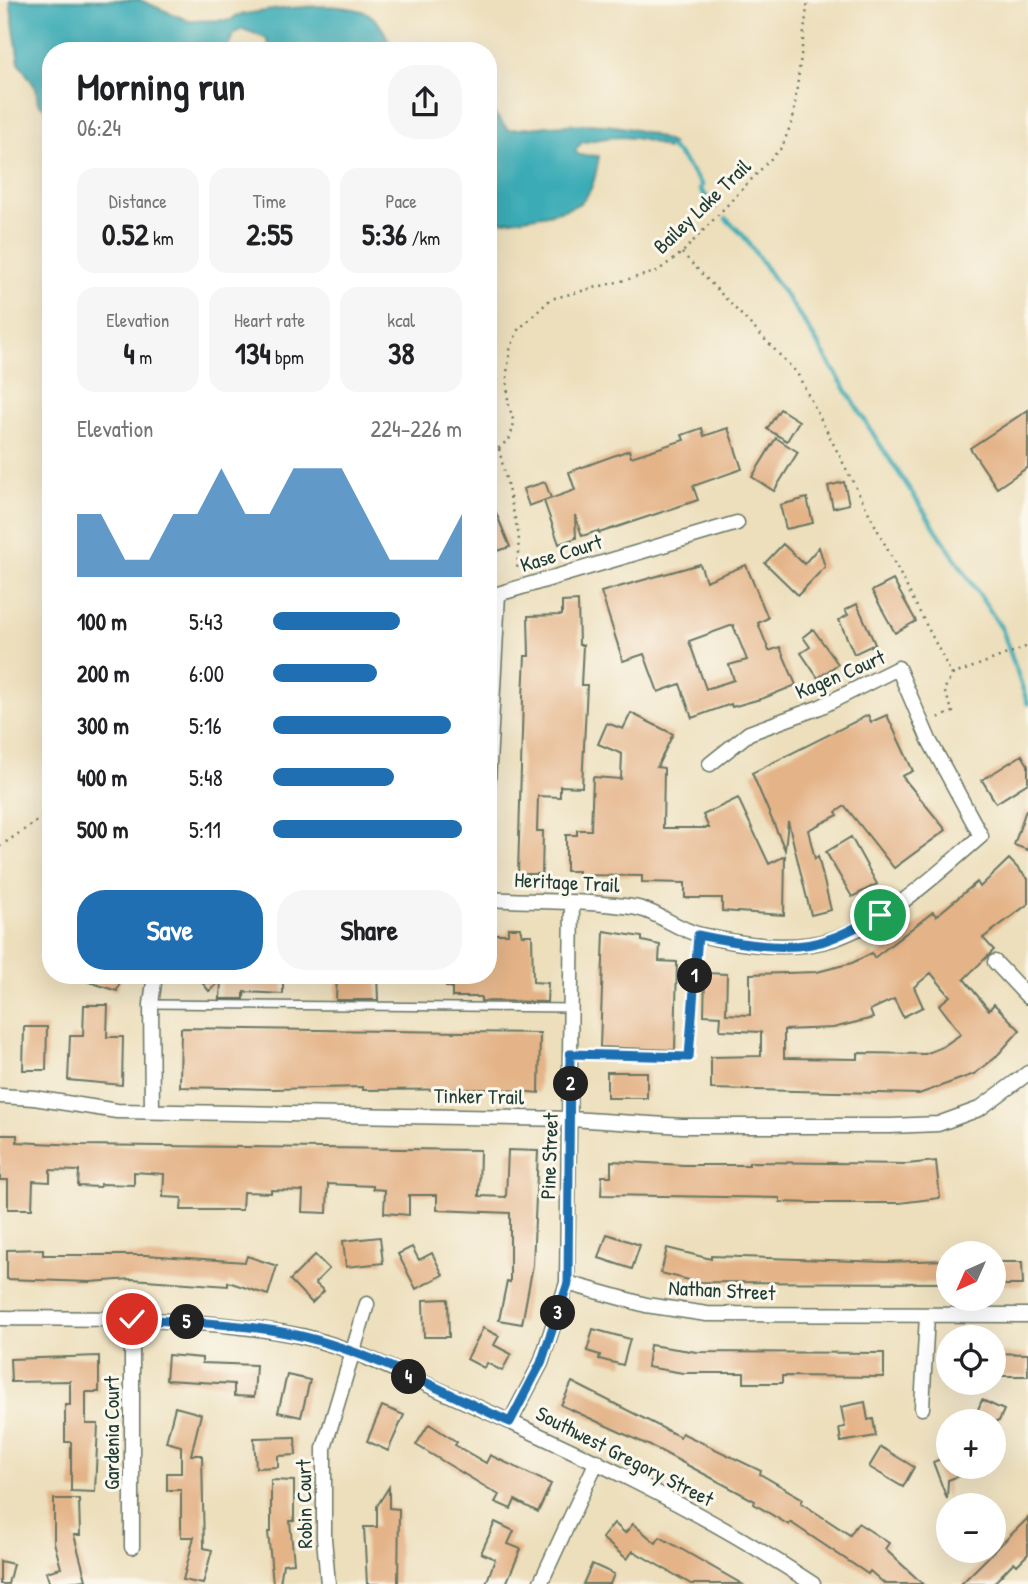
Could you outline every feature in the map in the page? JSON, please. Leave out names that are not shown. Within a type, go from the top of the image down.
[{"type":"street","name":"Kase Court","points":[[497,613],[498,594],[737,523]]},
{"type":"street","name":"Kagen Court","points":[[710,764],[749,733],[820,707],[898,668],[921,723],[981,836]]},
{"type":"street","name":"Heritage Trail","points":[[497,900],[635,907],[698,935],[752,945],[794,945],[832,939],[880,915],[918,889],[981,836]]},
{"type":"street","name":"Pine Street","points":[[568,1283],[572,904]]},
{"type":"street","points":[[995,962],[1028,997]]},
{"type":"street","points":[[152,1111],[151,1004],[154,984]]},
{"type":"street","name":"Tinker Trail","points":[[0,1096],[117,1111],[571,1119],[682,1126],[938,1124],[979,1109],[1028,1073]]},
{"type":"street","points":[[510,1422],[541,1363],[568,1283]]},
{"type":"street","name":"Nathan Street","points":[[568,1283],[646,1305],[707,1314],[1028,1315]]},
{"type":"street","name":"Robin Court","points":[[328,1584],[324,1538],[324,1448],[367,1304]]},
{"type":"street","points":[[922,1408],[927,1315]]},
{"type":"street","name":"Southwest Gregory Street","points":[[0,1318],[132,1319],[206,1323],[288,1333],[353,1352],[597,1461],[702,1517],[808,1583]]},
{"type":"street","name":"Gardenia Court","points":[[132,1319],[132,1547]]},
{"type":"street","points":[[540,1584],[597,1461]]},
{"type":"lane","points":[[570,1054],[689,1057],[698,935]]},
{"type":"lane","points":[[151,1004],[573,1008]]},
{"type":"path","name":"Bailey Lake Trail","points":[[499,449],[510,438],[514,423],[508,402],[507,373],[510,350],[518,330],[551,299],[656,272],[682,253],[782,147],[793,119],[808,0]]},
{"type":"path","points":[[682,253],[797,373],[952,674]]},
{"type":"path","points":[[499,449],[519,536],[516,589]]},
{"type":"path","points":[[921,723],[953,712],[944,690],[952,674],[1028,646]]},
{"type":"path","points":[[0,846],[42,818]]},
{"type":"water","points":[[10,0],[140,0],[189,21],[231,20],[237,15],[302,7],[351,8],[365,12],[375,19],[388,42],[268,42],[267,39],[243,29],[234,33],[230,42],[42,42],[42,106],[38,103],[36,88],[19,63]]},
{"type":"water","points":[[497,117],[508,130],[592,124],[633,129],[673,144],[667,149],[625,137],[581,143],[575,151],[579,155],[599,156],[592,187],[585,198],[574,206],[522,219],[497,221]]},
{"type":"building","points":[[780,409],[799,421],[787,441],[767,429]]},
{"type":"building","points":[[1028,410],[1028,467],[997,488],[970,448]]},
{"type":"building","points":[[702,428],[704,436],[728,428],[742,469],[693,486],[698,500],[599,533],[598,531],[582,536],[575,515],[576,538],[559,544],[544,501],[575,490],[569,472],[629,450],[631,457],[684,440],[682,435]]},
{"type":"building","points":[[776,438],[798,452],[774,491],[752,477]]},
{"type":"building","points":[[545,482],[551,498],[529,506],[523,489]]},
{"type":"building","points":[[844,482],[849,504],[833,508],[828,486]]},
{"type":"building","points":[[807,498],[813,523],[786,529],[780,505]]},
{"type":"building","points":[[497,515],[510,547],[497,551]]},
{"type":"building","points":[[783,544],[804,564],[819,547],[825,567],[798,595],[765,563]]},
{"type":"building","points":[[700,564],[706,581],[746,565],[768,618],[758,623],[769,651],[780,647],[796,685],[764,698],[732,707],[731,704],[692,718],[680,684],[658,692],[644,654],[623,661],[601,592]],"holes":[[[733,625],[747,660],[729,665],[734,680],[706,689],[689,641]]]},
{"type":"building","points":[[893,580],[916,621],[895,633],[872,591]]},
{"type":"building","points":[[578,601],[579,645],[583,645],[581,685],[587,685],[582,787],[560,786],[560,797],[538,796],[537,831],[543,831],[542,874],[518,874],[525,656],[529,656],[528,616],[562,615],[562,602]]},
{"type":"building","points":[[857,604],[875,644],[854,654],[839,620],[848,615],[845,610]]},
{"type":"building","points":[[813,629],[838,664],[818,678],[801,653],[810,647],[803,637]]},
{"type":"building","points":[[631,713],[673,734],[657,767],[664,768],[663,828],[709,828],[703,815],[738,798],[769,864],[785,856],[784,915],[722,911],[722,898],[685,898],[685,883],[642,882],[642,876],[578,875],[578,871],[566,871],[566,835],[577,835],[577,830],[591,830],[593,777],[621,779],[622,754],[598,744],[607,723],[623,729]]},
{"type":"building","points":[[868,715],[871,722],[887,715],[913,771],[902,776],[946,830],[894,868],[845,806],[836,812],[838,815],[808,830],[815,859],[818,856],[831,910],[811,915],[788,821],[785,850],[752,773]]},
{"type":"building","points":[[1022,755],[1028,765],[1028,783],[996,803],[982,780]]},
{"type":"building","points":[[1026,810],[1028,811],[1028,850],[1014,845]]},
{"type":"building","points":[[851,837],[877,884],[852,897],[826,852]]},
{"type":"building","points":[[1009,859],[1028,879],[1028,904],[983,938],[994,950],[964,979],[989,1010],[994,1004],[1020,1030],[995,1058],[974,1074],[919,1094],[711,1089],[711,1057],[761,1056],[761,1032],[720,1030],[721,1016],[704,1015],[705,973],[727,974],[726,1014],[750,1015],[750,974],[817,972],[852,963],[872,953],[874,958],[933,912],[936,916],[977,882],[980,887]],"holes":[[[931,973],[950,996],[939,1005],[961,1034],[942,1047],[925,1054],[858,1053],[858,1059],[784,1058],[784,1030],[833,1028],[873,1018],[870,1010],[894,999],[903,1017],[923,1007],[914,987]]]},
{"type":"building","points":[[508,928],[520,928],[522,935],[532,935],[533,982],[548,983],[547,1002],[481,1001],[481,997],[452,997],[452,987],[446,987],[446,984],[497,984],[497,934],[508,934]]},
{"type":"building","points":[[604,931],[642,937],[642,941],[660,945],[659,961],[677,962],[675,1050],[600,1047]]},
{"type":"building","points":[[96,984],[119,984],[117,991]]},
{"type":"building","points":[[203,984],[217,984],[209,991]]},
{"type":"building","points":[[221,984],[283,984],[283,994],[244,992],[244,999],[220,999]]},
{"type":"building","points":[[337,984],[377,984],[378,1000],[336,1000]]},
{"type":"building","points":[[84,1005],[108,1005],[107,1037],[123,1037],[122,1085],[68,1080],[70,1036],[83,1036]]},
{"type":"building","points":[[24,1027],[47,1027],[46,1070],[23,1070]]},
{"type":"building","points":[[181,1028],[540,1033],[539,1093],[496,1089],[180,1087]]},
{"type":"building","points":[[607,1072],[647,1072],[647,1098],[607,1098]]},
{"type":"building","points":[[0,1135],[17,1135],[17,1142],[79,1145],[480,1150],[479,1196],[506,1197],[508,1150],[538,1151],[533,1265],[522,1324],[499,1320],[507,1281],[510,1282],[510,1213],[437,1210],[437,1195],[409,1195],[409,1215],[384,1213],[385,1190],[373,1189],[373,1186],[328,1184],[327,1213],[302,1212],[303,1191],[271,1190],[271,1193],[243,1192],[242,1210],[181,1210],[182,1198],[163,1197],[164,1174],[134,1172],[134,1185],[100,1184],[100,1187],[78,1186],[79,1171],[50,1170],[50,1182],[33,1181],[32,1209],[8,1209],[8,1180],[0,1180]]},
{"type":"building","points":[[611,1161],[749,1165],[749,1162],[907,1164],[936,1161],[940,1198],[899,1203],[812,1203],[780,1202],[780,1198],[601,1195],[602,1176],[611,1176]]},
{"type":"building","points":[[607,1234],[640,1245],[632,1269],[599,1258]]},
{"type":"building","points":[[380,1237],[383,1263],[346,1267],[343,1241]]},
{"type":"building","points":[[412,1247],[419,1260],[432,1253],[443,1275],[416,1289],[398,1254]]},
{"type":"building","points":[[667,1248],[711,1259],[711,1256],[886,1262],[936,1260],[936,1283],[697,1282],[661,1273]]},
{"type":"building","points":[[43,1249],[43,1255],[146,1255],[245,1262],[247,1256],[277,1266],[268,1295],[228,1282],[228,1286],[132,1279],[90,1282],[7,1279],[7,1250]]},
{"type":"building","points":[[315,1255],[329,1269],[315,1283],[324,1291],[312,1303],[290,1280]]},
{"type":"building","points":[[1006,1262],[1022,1262],[1023,1285],[1006,1285]]},
{"type":"building","points":[[448,1299],[449,1337],[424,1337],[423,1300]]},
{"type":"building","points":[[483,1328],[499,1336],[494,1345],[511,1354],[502,1371],[487,1363],[484,1368],[467,1359]]},
{"type":"building","points":[[593,1329],[630,1339],[623,1365],[599,1359],[600,1355],[587,1351]]},
{"type":"building","points":[[650,1345],[697,1352],[884,1353],[884,1377],[782,1376],[782,1383],[744,1383],[744,1373],[683,1373],[647,1367]]},
{"type":"building","points":[[1006,1353],[1028,1354],[1028,1376],[1006,1376]]},
{"type":"building","points":[[168,1355],[202,1358],[202,1363],[256,1365],[254,1397],[234,1396],[234,1384],[166,1380]]},
{"type":"building","points":[[99,1356],[99,1392],[86,1392],[86,1424],[98,1424],[95,1492],[71,1491],[71,1442],[65,1442],[65,1405],[70,1405],[70,1381],[11,1382],[10,1359]]},
{"type":"building","points":[[287,1375],[310,1380],[301,1417],[278,1412]]},
{"type":"building","points":[[572,1382],[680,1437],[682,1433],[761,1471],[760,1474],[803,1499],[801,1503],[850,1535],[858,1523],[889,1543],[885,1549],[923,1584],[885,1584],[870,1571],[868,1574],[790,1522],[789,1525],[754,1504],[755,1501],[659,1450],[561,1405]]},
{"type":"building","points":[[982,1400],[1002,1409],[978,1409]]},
{"type":"building","points":[[865,1402],[868,1420],[873,1419],[876,1436],[841,1442],[839,1428],[845,1427],[841,1407]]},
{"type":"building","points":[[382,1406],[404,1415],[388,1451],[367,1441]]},
{"type":"building","points":[[175,1407],[201,1414],[191,1455],[202,1455],[204,1548],[212,1550],[203,1584],[183,1580],[194,1537],[181,1537],[181,1490],[167,1490],[167,1473],[181,1473],[181,1446],[166,1442]]},
{"type":"building","points":[[429,1424],[457,1442],[455,1445],[486,1463],[490,1455],[551,1484],[538,1512],[515,1500],[511,1509],[495,1502],[499,1495],[416,1445]]},
{"type":"building","points":[[295,1437],[296,1455],[278,1456],[278,1467],[256,1468],[254,1438]]},
{"type":"building","points":[[881,1447],[914,1467],[903,1487],[869,1467]]},
{"type":"building","points":[[939,1479],[951,1479],[948,1480],[947,1493],[945,1493]]},
{"type":"building","points":[[271,1480],[294,1481],[294,1521],[290,1521],[294,1563],[283,1564],[280,1584],[273,1584],[268,1532],[271,1532]]},
{"type":"building","points":[[389,1487],[389,1508],[399,1509],[398,1584],[367,1584],[364,1527],[377,1527],[377,1506]]},
{"type":"building","points":[[54,1499],[79,1499],[80,1535],[74,1535],[86,1580],[50,1584],[46,1572],[61,1568],[54,1542]]},
{"type":"building","points":[[1028,1518],[1028,1554],[1017,1565],[1014,1562],[993,1584],[961,1584],[982,1563],[1006,1563],[1006,1540]]},
{"type":"building","points":[[495,1522],[514,1531],[508,1544],[521,1549],[506,1584],[486,1584],[495,1559],[481,1553]]},
{"type":"building","points":[[614,1523],[625,1533],[633,1524],[656,1543],[660,1537],[742,1584],[691,1584],[633,1551],[627,1559],[602,1538]]},
{"type":"building","points":[[0,1561],[13,1564],[8,1584],[0,1584]]},
{"type":"building","points":[[592,1564],[614,1574],[610,1584],[583,1584]]},
{"type":"waterway","points":[[666,144],[679,155],[715,207]]},
{"type":"waterway","points":[[726,219],[742,234],[803,320],[877,440],[1002,629],[1028,704]]},
{"type":"route","points":[[132,1319],[206,1323],[288,1333],[353,1352],[510,1422],[541,1363],[568,1283],[570,1054],[689,1057],[698,935],[752,945],[794,945],[832,939],[880,915]]}]
